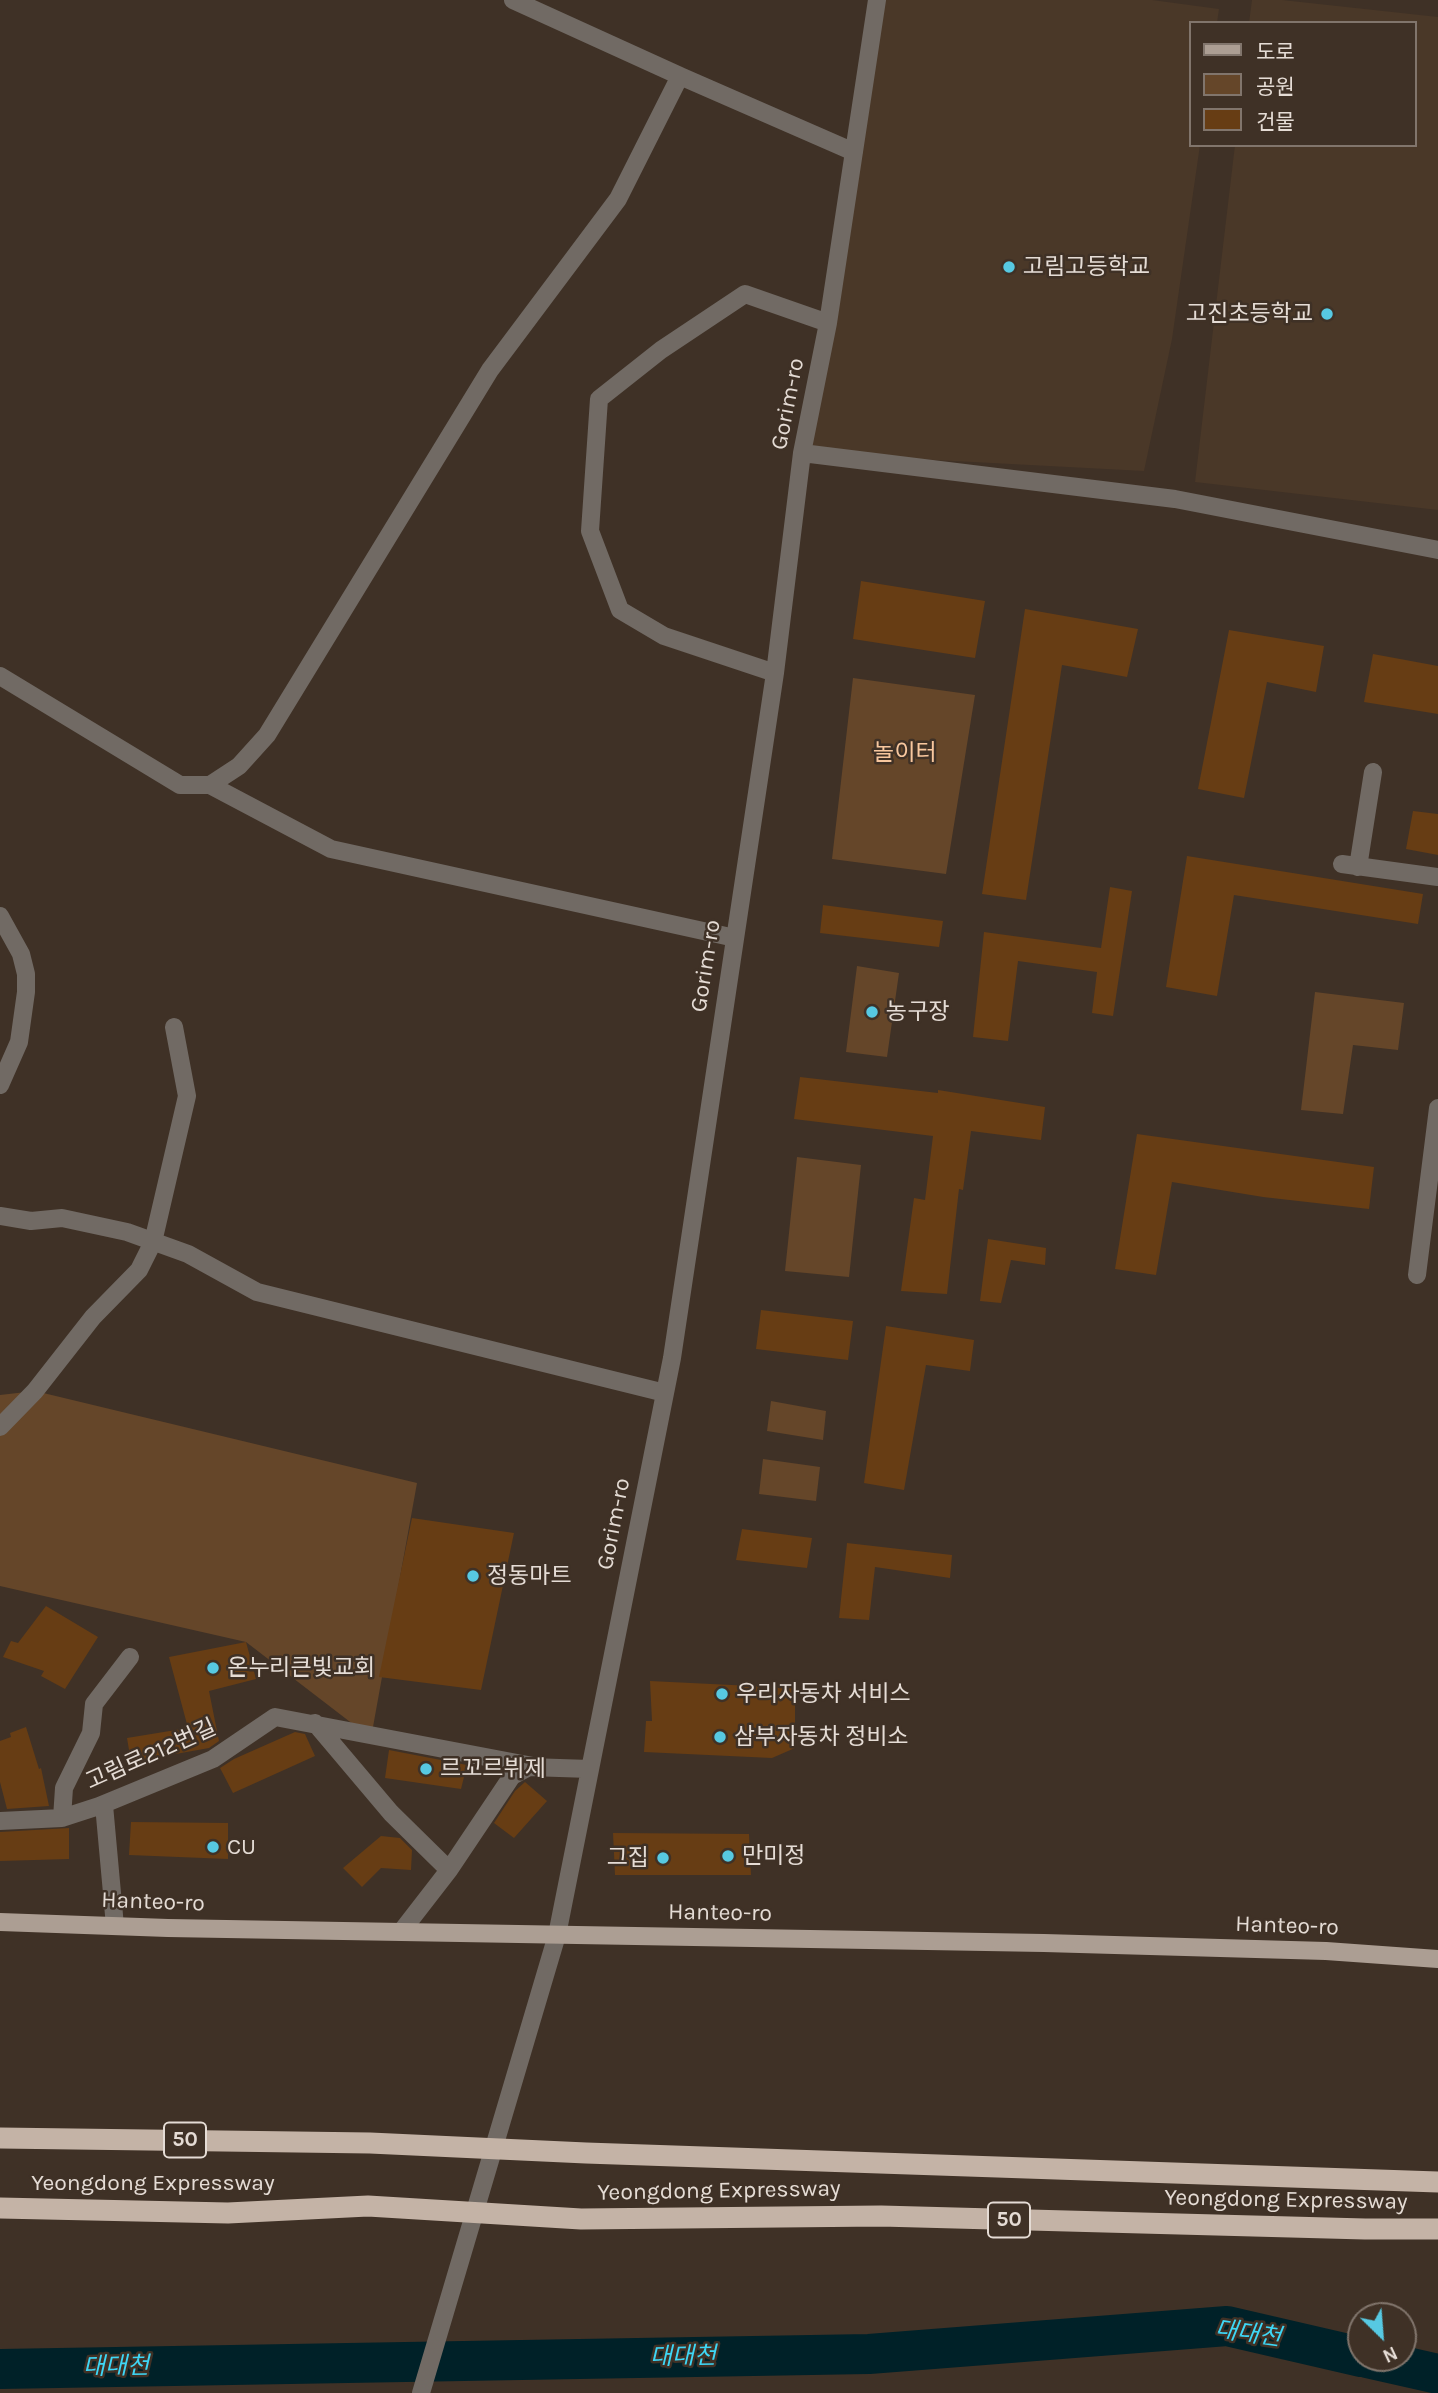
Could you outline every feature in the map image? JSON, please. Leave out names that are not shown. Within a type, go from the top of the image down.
[{"type":"highway","name":"Yeongdong Expressway","points":[[0,2138],[370,2143],[586,2153],[1438,2182]]},
{"type":"highway","name":"Yeongdong Expressway","points":[[0,2208],[228,2213],[368,2206],[581,2219],[881,2216],[1438,2229]]},
{"type":"main road","name":"Hanteo-ro","points":[[0,1922],[1138,1946],[1326,1951],[1438,1959]]},
{"type":"street","points":[[513,0],[854,152]]},
{"type":"street","name":"Gorim-ro","points":[[421,2393],[557,1935],[665,1393],[775,673],[803,453],[828,323],[877,0]]},
{"type":"street","points":[[210,785],[239,766],[267,735],[490,370],[618,199],[680,76]]},
{"type":"street","points":[[775,673],[664,636],[620,610],[590,531],[599,398],[662,350],[745,295],[828,323]]},
{"type":"street","points":[[803,453],[1175,499],[1438,550]]},
{"type":"street","points":[[0,676],[180,785],[210,785],[331,849],[735,939]]},
{"type":"street","points":[[1373,772],[1350,866],[1438,877]]},
{"type":"street","points":[[0,916],[21,954],[26,974],[26,992],[19,1042],[0,1085]]},
{"type":"street","points":[[0,1427],[35,1391],[93,1317],[139,1270],[153,1242],[187,1096],[174,1027]]},
{"type":"street","points":[[1417,1275],[1438,1108]]},
{"type":"street","points":[[0,1216],[31,1221],[62,1218],[127,1232],[188,1254],[257,1292],[665,1393]]},
{"type":"street","points":[[62,1818],[64,1788],[91,1733],[94,1704],[130,1657]]},
{"type":"street","name":"고림로212번길","points":[[0,1821],[62,1818],[104,1805],[213,1759],[275,1717],[533,1766],[590,1769]]},
{"type":"street","points":[[315,1723],[391,1813],[449,1870]]},
{"type":"street","points":[[401,1932],[449,1870],[512,1776],[533,1766]]},
{"type":"street","points":[[104,1805],[115,1926]]},
{"type":"shaded area","name":"고림고등학교","points":[[877,0],[1152,0],[1219,9],[1217,21],[1190,21],[1190,147],[1200,147],[1172,339],[1144,471],[802,453]]},
{"type":"shaded area","name":"고진초등학교","points":[[1252,0],[1282,0],[1438,17],[1438,510],[1195,482],[1235,147],[1417,147],[1417,21],[1249,21]]},
{"type":"green space","name":"놀이터","points":[[853,678],[975,695],[946,874],[832,859]]},
{"type":"green space","name":"농구장","points":[[857,966],[899,973],[887,1057],[846,1052]]},
{"type":"green space","points":[[1315,992],[1404,1003],[1398,1050],[1353,1045],[1343,1114],[1301,1110]]},
{"type":"green space","points":[[797,1157],[861,1165],[849,1277],[785,1271]]},
{"type":"green space","points":[[35,1391],[417,1483],[371,1738],[246,1642],[0,1586],[0,1395]]},
{"type":"green space","points":[[771,1401],[826,1411],[823,1440],[767,1431]]},
{"type":"green space","points":[[763,1459],[820,1467],[816,1501],[759,1494]]},
{"type":"building","points":[[861,581],[985,601],[975,658],[853,639]]},
{"type":"building","points":[[1025,609],[1138,629],[1127,677],[1062,665],[1026,900],[982,894]]},
{"type":"building","points":[[1229,630],[1324,646],[1316,692],[1267,682],[1244,798],[1198,789]]},
{"type":"building","points":[[1373,654],[1438,666],[1438,714],[1364,702]]},
{"type":"building","points":[[1413,811],[1438,814],[1438,855],[1406,849]]},
{"type":"building","points":[[1187,856],[1423,894],[1418,924],[1234,895],[1217,996],[1166,987]]},
{"type":"building","points":[[1110,887],[1132,891],[1113,1016],[1092,1013],[1097,972],[1018,961],[1008,1041],[973,1037],[984,932],[1101,948]]},
{"type":"building","points":[[823,905],[943,921],[939,947],[820,933]]},
{"type":"building","points":[[800,1077],[938,1093],[938,1090],[1045,1107],[1041,1140],[971,1131],[963,1190],[959,1189],[947,1294],[901,1291],[914,1198],[925,1200],[933,1136],[794,1119]]},
{"type":"building","points":[[1137,1134],[1374,1167],[1369,1209],[1263,1197],[1172,1182],[1156,1275],[1115,1269]]},
{"type":"building","points":[[988,1239],[1046,1248],[1045,1265],[1011,1260],[1001,1303],[980,1301]]},
{"type":"building","points":[[761,1310],[853,1321],[848,1360],[756,1349]]},
{"type":"building","points":[[886,1326],[974,1340],[970,1371],[926,1365],[904,1490],[864,1483]]},
{"type":"building","points":[[412,1518],[514,1533],[481,1690],[379,1677]]},
{"type":"building","points":[[742,1529],[812,1538],[807,1568],[736,1560]]},
{"type":"building","points":[[847,1543],[952,1555],[950,1578],[875,1567],[869,1620],[839,1618]]},
{"type":"building","points":[[46,1606],[98,1637],[65,1689],[41,1676],[44,1671],[3,1657],[11,1641],[18,1643]]},
{"type":"building","points":[[246,1642],[256,1679],[209,1691],[219,1741],[209,1748],[131,1762],[127,1738],[188,1728],[169,1657]]},
{"type":"building","points":[[650,1681],[793,1688],[795,1748],[772,1758],[644,1752],[646,1721],[652,1721]]},
{"type":"building","points":[[26,1727],[39,1769],[41,1768],[49,1806],[7,1809],[0,1782],[0,1741],[11,1737],[10,1733]]},
{"type":"building","points":[[295,1732],[305,1734],[315,1756],[233,1793],[220,1768]]},
{"type":"building","name":"르꼬르뷔제","points":[[389,1750],[467,1765],[461,1789],[385,1778]]},
{"type":"building","points":[[525,1782],[547,1801],[514,1838],[494,1823],[515,1791]]},
{"type":"building","points":[[131,1822],[228,1823],[228,1859],[129,1855]]},
{"type":"building","points":[[69,1828],[69,1859],[0,1861],[0,1832]]},
{"type":"building","points":[[613,1833],[749,1834],[751,1875],[615,1875]]},
{"type":"building","points":[[381,1836],[400,1838],[412,1850],[411,1870],[381,1868],[362,1887],[343,1868]]},
{"type":"waterway","name":"대대천","points":[[0,2369],[869,2354],[1227,2326],[1347,2354]]},
{"type":"waterway","name":"대대천","points":[[1417,2369],[1438,2374]]},
{"type":"place","name":"고림고등학교","points":[[1009,267]]},
{"type":"place","name":"고진초등학교","points":[[1327,314]]},
{"type":"place","name":"농구장","points":[[872,1012]]},
{"type":"place","name":"정동마트","points":[[473,1576]]},
{"type":"place","name":"온누리큰빛교회","points":[[213,1668]]},
{"type":"place","name":"우리자동차 서비스","points":[[722,1694]]},
{"type":"place","name":"삼부자동차 정비소","points":[[720,1737]]},
{"type":"place","name":"르꼬르뷔제","points":[[426,1769]]},
{"type":"place","name":"CU","points":[[213,1847]]},
{"type":"place","name":"만미정","points":[[728,1856]]},
{"type":"place","name":"그집","points":[[663,1858]]}]
